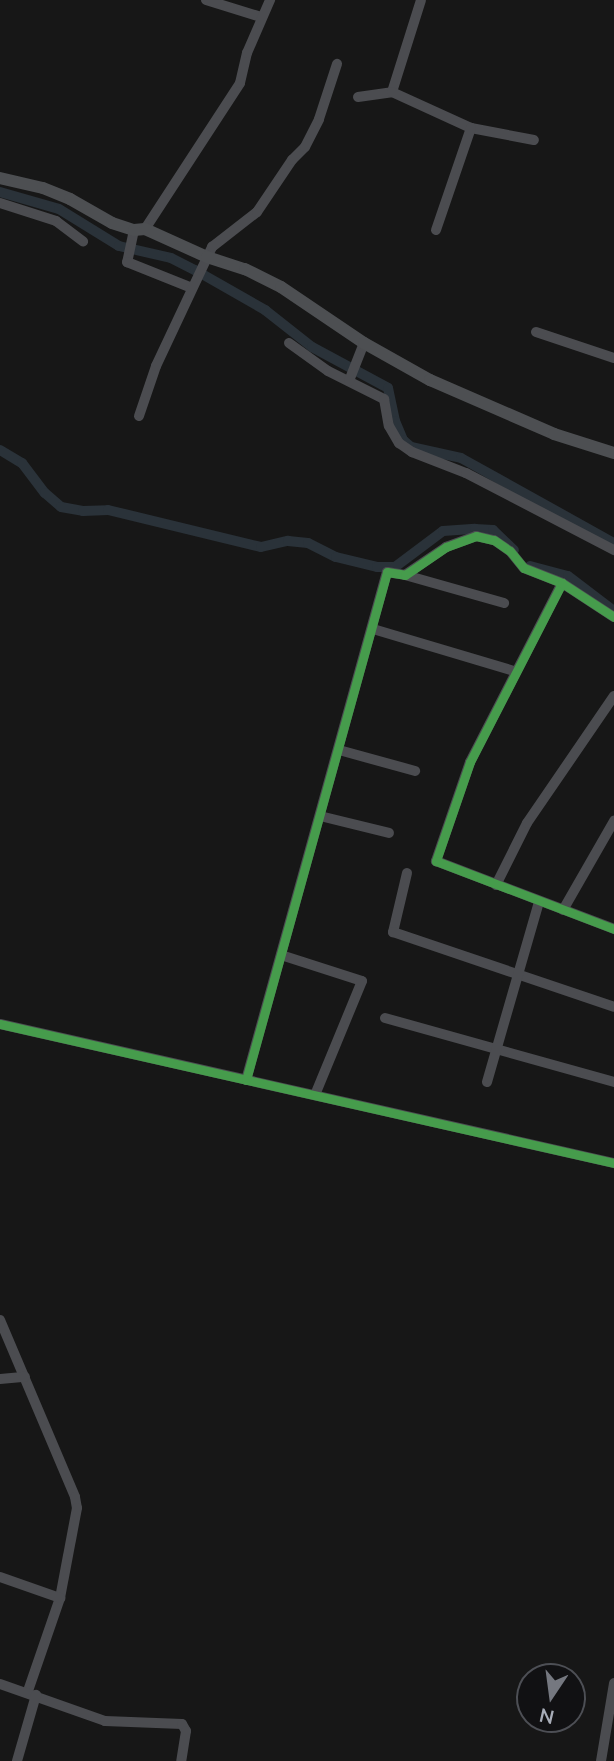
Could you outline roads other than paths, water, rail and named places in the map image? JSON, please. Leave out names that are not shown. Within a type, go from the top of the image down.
[{"type":"main road","points":[[0,178],[61,195],[112,223],[206,262],[245,269],[281,287],[364,343],[430,380],[554,434],[614,453]]},
{"type":"street","points":[[206,0],[261,17]]},
{"type":"street","points":[[195,285],[127,262],[137,233],[240,83],[247,53],[270,0]]},
{"type":"street","points":[[391,92],[421,0]]},
{"type":"street","points":[[139,416],[156,366],[206,262],[219,240],[257,212],[292,160],[305,147],[319,119],[337,64]]},
{"type":"street","points":[[358,97],[391,92],[471,128],[534,140]]},
{"type":"street","points":[[436,230],[471,128]]},
{"type":"street","points":[[0,203],[55,221],[83,241]]},
{"type":"street","points":[[536,332],[614,358]]},
{"type":"street","points":[[289,343],[328,371],[384,399],[394,434],[399,443],[412,452],[466,473],[614,550]]},
{"type":"street","points":[[349,381],[364,343]]},
{"type":"street","points":[[405,575],[446,547],[476,536],[494,540],[510,551],[523,568],[537,576],[562,583],[614,617]]},
{"type":"street","points":[[246,1080],[387,572],[504,603]]},
{"type":"street","points":[[562,583],[514,671],[470,762],[436,861],[614,929]]},
{"type":"street","points":[[373,629],[514,671]]},
{"type":"street","points":[[496,885],[527,823],[614,696]]},
{"type":"street","points":[[339,750],[415,771]]},
{"type":"street","points":[[320,816],[389,833]]},
{"type":"street","points":[[563,910],[614,821]]},
{"type":"street","points":[[407,873],[393,932],[614,1007]]},
{"type":"street","points":[[486,1082],[539,902]]},
{"type":"street","points":[[281,955],[362,981],[315,1095]]},
{"type":"street","points":[[385,1018],[614,1082]]},
{"type":"street","points":[[0,1024],[613,1159]]},
{"type":"street","points":[[0,1320],[77,1508],[61,1598],[32,1693],[17,1761]]},
{"type":"street","points":[[0,1379],[25,1377]]},
{"type":"street","points":[[0,1577],[61,1598]]},
{"type":"street","points":[[601,1761],[610,1731],[614,1683]]},
{"type":"street","points":[[0,1684],[32,1693],[105,1721],[182,1724],[186,1731],[181,1761]]},
{"type":"waterway","points":[[0,192],[59,209],[119,246],[171,258],[265,310],[312,347],[388,388],[395,421],[403,440],[411,447],[461,458],[614,543]]},
{"type":"waterway","points":[[0,450],[22,463],[45,493],[61,507],[83,511],[108,510],[261,547],[288,541],[308,543],[336,557],[377,567],[395,567],[443,531],[475,529],[493,530],[514,550]]},
{"type":"waterway","points":[[530,566],[568,576],[614,611]]}]
